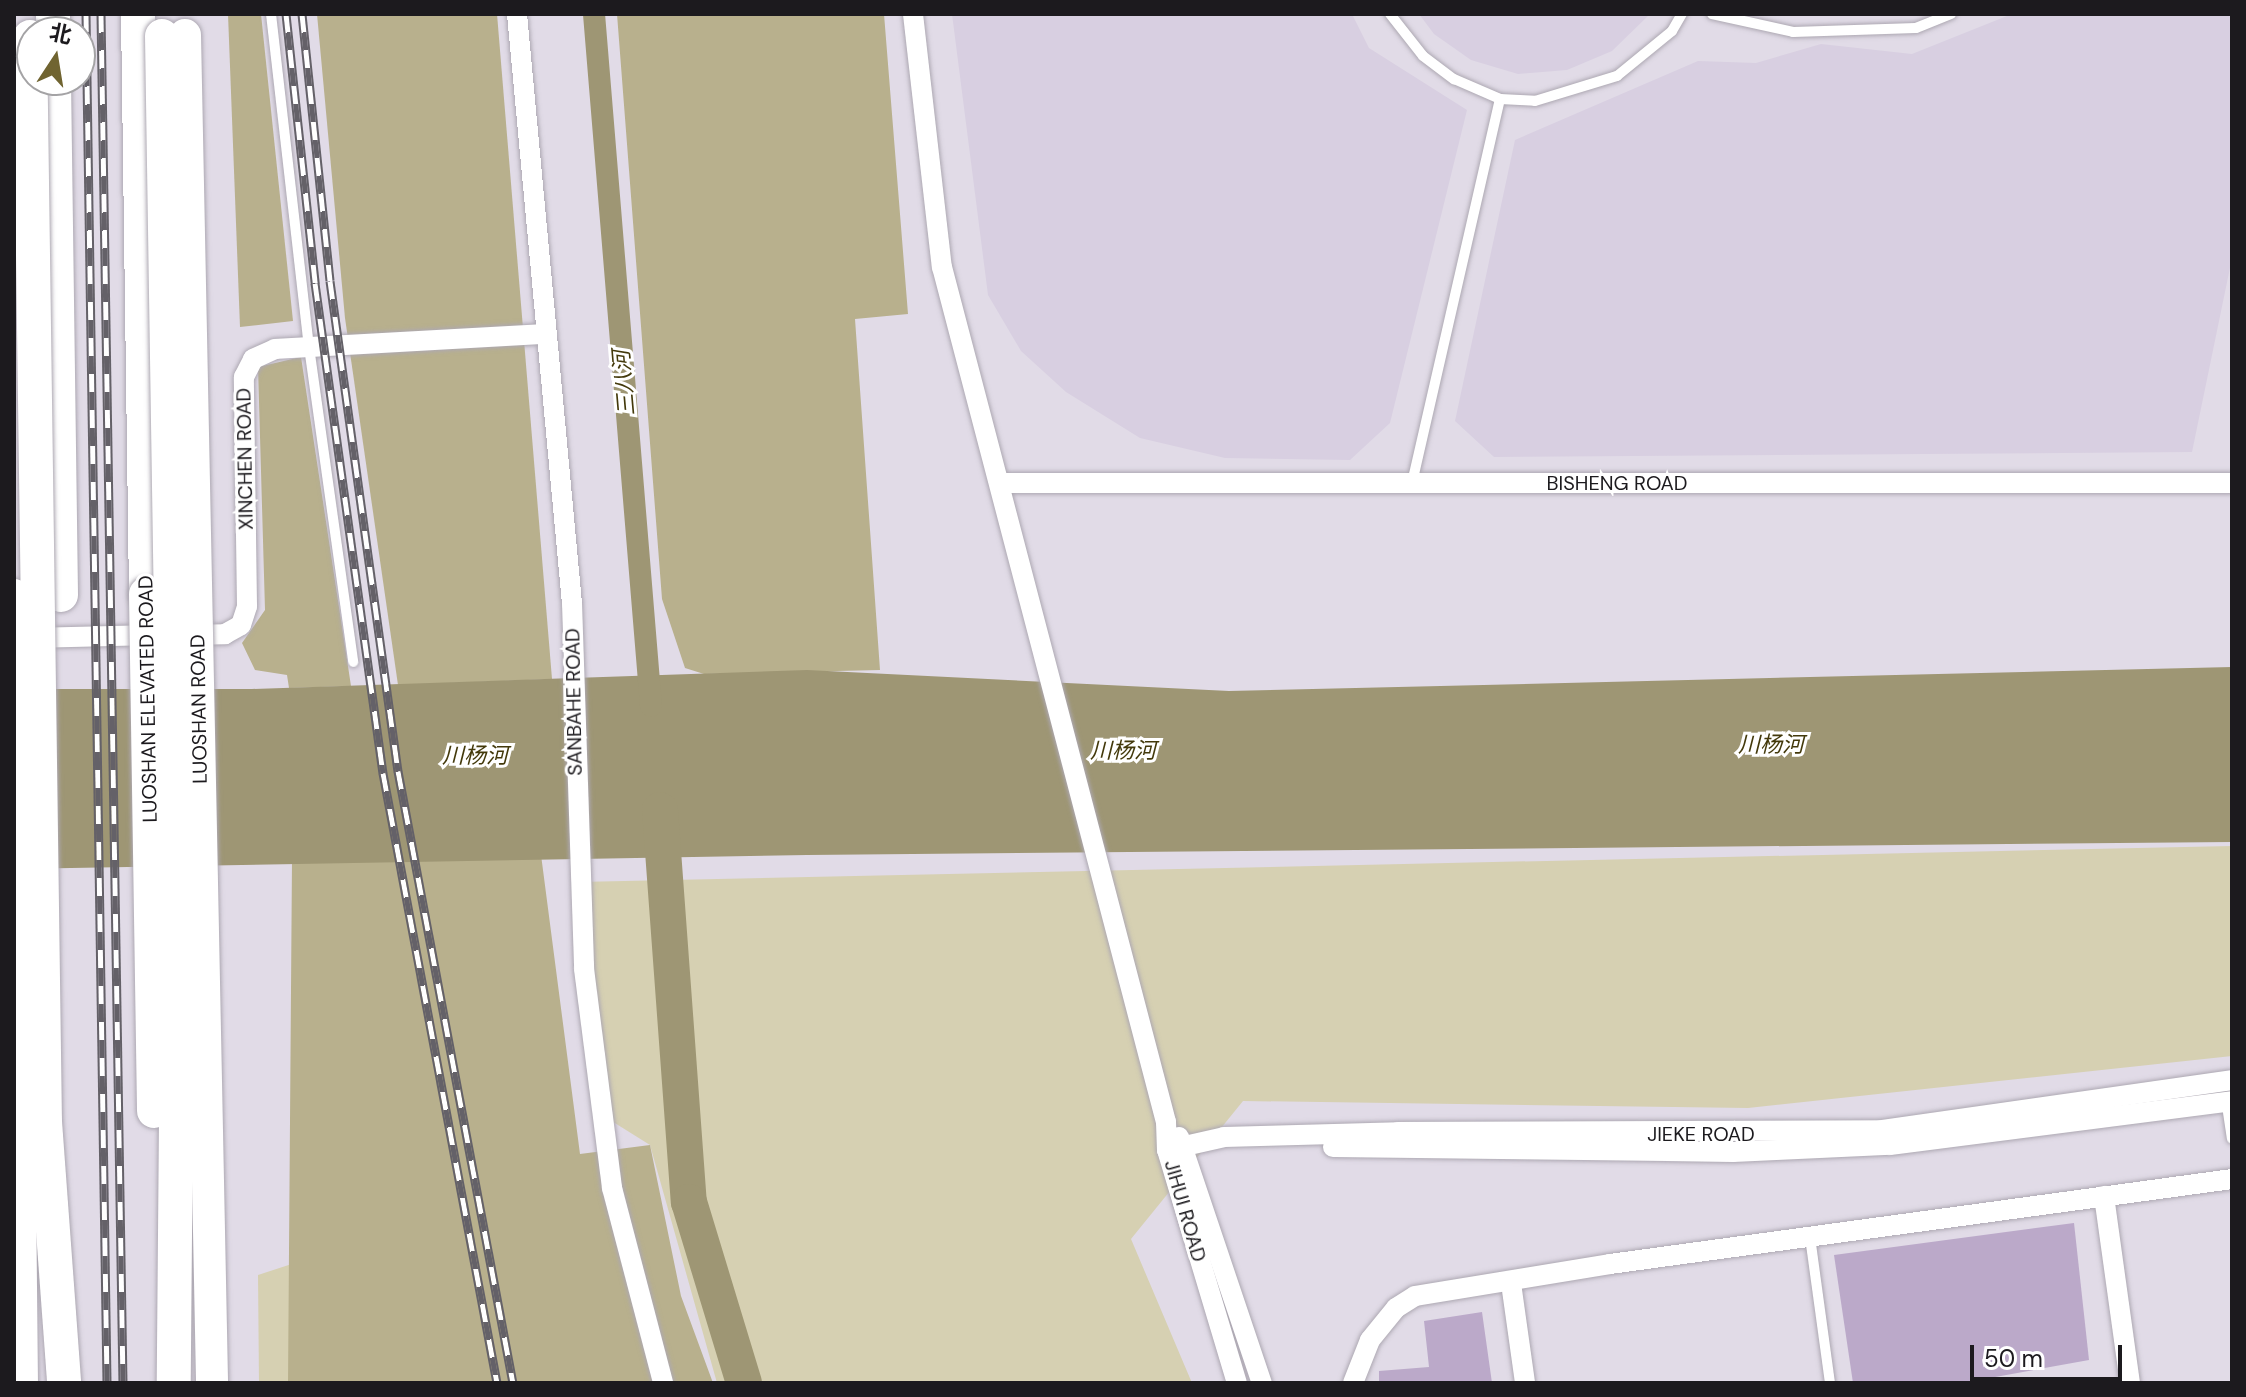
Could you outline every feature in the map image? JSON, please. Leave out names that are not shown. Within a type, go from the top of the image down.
[{"type":"highway","points":[[162,25],[177,1005],[174,1383]]},
{"type":"highway","name":"LUOSHAN ELEVATED ROAD","points":[[162,25],[154,1121],[163,1383]]},
{"type":"highway","points":[[41,96],[45,1122],[64,1383]]},
{"type":"highway","points":[[54,96],[68,1122],[64,1383]]},
{"type":"main road","name":"LUOSHAN ROAD","points":[[162,25],[212,1383]]},
{"type":"main road","points":[[14,595],[22,1383]]},
{"type":"street","name":"SANBAHE ROAD","points":[[517,14],[545,334],[568,536],[574,654],[578,882],[612,1188],[663,1383]]},
{"type":"street","points":[[913,14],[942,267],[1001,483]]},
{"type":"street","name":"XINCHEN ROAD","points":[[14,638],[225,634],[241,625],[247,606],[244,377],[253,359],[275,349],[545,334]]},
{"type":"street","name":"BISHENG ROAD","points":[[1001,483],[2232,483]]},
{"type":"street","name":"JIHUI ROAD","points":[[1001,483],[1013,542],[1166,1122],[1262,1383]]},
{"type":"street","name":"JIEKE ROAD","points":[[1178,1154],[1224,1137],[1398,1132],[1882,1130],[2228,1080]]},
{"type":"street","name":"JIEKE ROAD","points":[[1178,1154],[1244,1149],[1733,1152],[1890,1145],[2229,1102]]},
{"type":"street","name":"JIHUI ROAD","points":[[1178,1154],[1237,1383]]},
{"type":"street","points":[[1353,1383],[1370,1340],[1407,1300],[1810,1237],[2232,1179]]},
{"type":"street","points":[[2104,1196],[2130,1383]]},
{"type":"street","points":[[1511,1283],[1525,1383]]},
{"type":"lane","points":[[271,14],[309,347],[353,662]]},
{"type":"lane","points":[[1390,14],[1423,56],[1454,79],[1500,99],[1535,101],[1617,76],[1672,31],[1682,14]]},
{"type":"lane","points":[[1712,14],[1793,32],[1916,28],[1951,14]]},
{"type":"lane","points":[[1412,483],[1500,99]]},
{"type":"lane","points":[[2228,1080],[2232,1139]]},
{"type":"lane","points":[[1810,1237],[1830,1383]]},
{"type":"shaded area","points":[[228,14],[261,14],[293,321],[240,327]]},
{"type":"shaded area","points":[[317,14],[497,14],[552,679],[398,685],[345,318]]},
{"type":"shaded area","points":[[617,14],[884,14],[908,314],[855,319],[880,670],[704,674],[685,668],[662,599]]},
{"type":"shaded area","points":[[952,14],[1352,14],[1369,48],[1467,110],[1390,423],[1350,460],[1225,458],[1140,438],[1066,392],[1021,351],[988,295]]},
{"type":"shaded area","points":[[1419,14],[1650,14],[1612,51],[1567,70],[1518,74],[1471,60],[1434,34]]},
{"type":"shaded area","points":[[2012,14],[2232,14],[2232,258],[2192,452],[1494,457],[1455,421],[1515,140],[1698,61],[1756,63],[1821,44],[1912,54]]},
{"type":"shaded area","points":[[301,357],[351,686],[289,688],[287,675],[255,670],[242,643],[265,610],[258,367]]},
{"type":"shaded area","points":[[2232,846],[2232,1056],[1748,1108],[1243,1101],[1131,1239],[1192,1383],[717,1383],[650,1145],[602,1115],[578,882]]},
{"type":"shaded area","points":[[540,847],[580,1154],[650,1145],[681,1296],[713,1383],[288,1383],[292,859]]},
{"type":"shaded area","points":[[353,1244],[391,1383],[259,1383],[258,1275]]},
{"type":"water","name":"川杨河","points":[[2232,667],[2232,842],[807,855],[14,869],[14,689],[252,689],[807,670],[1229,691]]},
{"type":"building","points":[[2074,1223],[2089,1360],[1962,1383],[1853,1383],[1834,1255]]},
{"type":"building","points":[[1482,1312],[1492,1383],[1379,1383],[1379,1371],[1429,1367],[1424,1321]]},
{"type":"waterway","name":"三八河","points":[[594,14],[651,706]]},
{"type":"waterway","points":[[660,810],[689,1202],[744,1383]]},
{"type":"railway","points":[[86,14],[107,1383]]},
{"type":"railway","points":[[101,14],[123,1383]]},
{"type":"railway","points":[[286,14],[315,283],[383,773],[497,1383]]},
{"type":"railway","points":[[302,14],[330,281],[398,771],[513,1383]]}]
